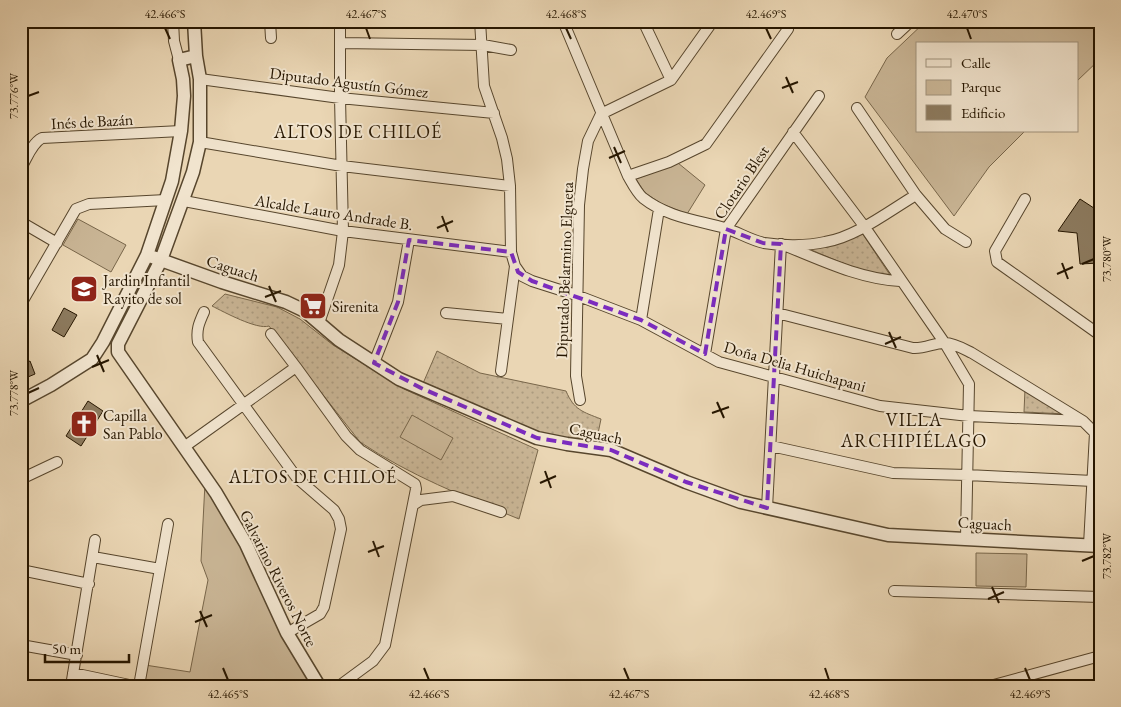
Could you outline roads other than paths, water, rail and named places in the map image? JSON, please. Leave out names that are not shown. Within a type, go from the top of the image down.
[{"type":"street","points":[[21,401],[52,385],[92,359],[103,342],[147,255],[172,181],[181,131],[184,96],[183,79],[174,41],[174,21]]},
{"type":"street","name":"Galvarino Riveros Norte","points":[[194,21],[196,56],[200,79],[200,142],[184,201],[161,260],[118,344],[118,352],[216,493],[246,544],[287,633],[319,686]]},
{"type":"street","points":[[270,21],[271,38]]},
{"type":"street","points":[[319,323],[339,265],[343,231],[340,21]]},
{"type":"street","points":[[480,21],[484,86],[507,159],[510,186],[510,252],[515,266],[501,371]]},
{"type":"street","points":[[563,21],[628,176],[642,197],[659,209],[689,220],[726,229],[763,243],[824,243],[839,239],[864,226],[916,195]]},
{"type":"street","points":[[643,21],[671,80]]},
{"type":"street","points":[[601,114],[671,80],[713,21]]},
{"type":"street","points":[[897,34],[911,21]]},
{"type":"street","points":[[628,176],[669,162],[706,144],[786,25]]},
{"type":"street","points":[[340,42],[482,45],[512,50]]},
{"type":"street","points":[[178,60],[196,56]]},
{"type":"street","name":"Diputado Agustín Gómez","points":[[200,79],[340,98],[494,113]]},
{"type":"street","name":"Clotario Blest","points":[[705,354],[726,229],[819,96]]},
{"type":"street","points":[[857,108],[916,195],[945,229],[966,242]]},
{"type":"street","name":"Diputado Belarmino Elgueta","points":[[580,400],[576,376],[578,204],[582,169],[588,141],[601,114]]},
{"type":"street","name":"Inés de Bazán","points":[[21,168],[34,145],[42,138],[181,131]]},
{"type":"street","points":[[793,132],[864,226],[944,342],[969,384],[966,538]]},
{"type":"street","points":[[200,142],[342,166],[510,186]]},
{"type":"street","points":[[1025,199],[995,252],[997,262],[1100,335]]},
{"type":"street","points":[[21,304],[76,209],[89,204],[166,200]]},
{"type":"street","name":"Alcalde Lauro Andrade B.","points":[[184,201],[343,231],[510,252]]},
{"type":"street","points":[[641,320],[659,209]]},
{"type":"street","points":[[21,222],[57,243]]},
{"type":"street","points":[[374,363],[398,302],[409,240]]},
{"type":"street","points":[[781,244],[871,277],[882,280],[900,280]]},
{"type":"street","points":[[767,508],[781,244]]},
{"type":"street","name":"Caguach","points":[[147,255],[222,282],[286,302],[306,311],[339,340],[400,379],[537,438],[611,450],[686,482],[741,502],[888,535],[1094,546]]},
{"type":"street","name":"Doña Delia Huichapani","points":[[515,266],[522,276],[532,281],[576,295],[641,320],[719,362],[774,378],[880,406],[969,416],[1082,421]]},
{"type":"street","points":[[204,312],[198,324],[198,342],[296,478],[334,510],[339,519],[341,529],[324,607],[320,614],[287,633]]},
{"type":"street","points":[[446,313],[508,318]]},
{"type":"street","points":[[777,313],[913,348],[925,348],[944,342],[972,353],[1082,421],[1095,433],[1093,481],[1094,546]]},
{"type":"street","points":[[271,334],[346,436],[360,450],[415,484],[416,489],[385,645],[373,661],[339,686]]},
{"type":"street","points":[[184,447],[296,367]]},
{"type":"street","points":[[771,446],[893,473],[1093,481]]},
{"type":"street","points":[[21,479],[57,462]]},
{"type":"street","points":[[413,505],[421,500],[453,496],[501,512]]},
{"type":"street","points":[[139,686],[168,524]]},
{"type":"street","points":[[71,686],[95,540]]},
{"type":"street","points":[[93,557],[160,569]]},
{"type":"street","points":[[21,570],[88,584]]},
{"type":"street","points":[[894,591],[1100,597]]},
{"type":"street","points":[[21,645],[76,655]]},
{"type":"street","points":[[990,686],[1100,656]]},
{"type":"street","points":[[73,673],[134,686]]},
{"type":"place","name":"Jardin Infantil Rayito de sol","points":[[84,289]]},
{"type":"place","name":"Sirenita","points":[[313,306]]},
{"type":"place","name":"Capilla San Pablo","points":[[84,424]]},
{"type":"district","name":"ALTOS DE CHILOÉ","points":[[358,132]]},
{"type":"district","name":"VILLA ARCHIPIÉLAGO","points":[[914,430]]},
{"type":"district","name":"ALTOS DE CHILOÉ","points":[[313,477]]}]
